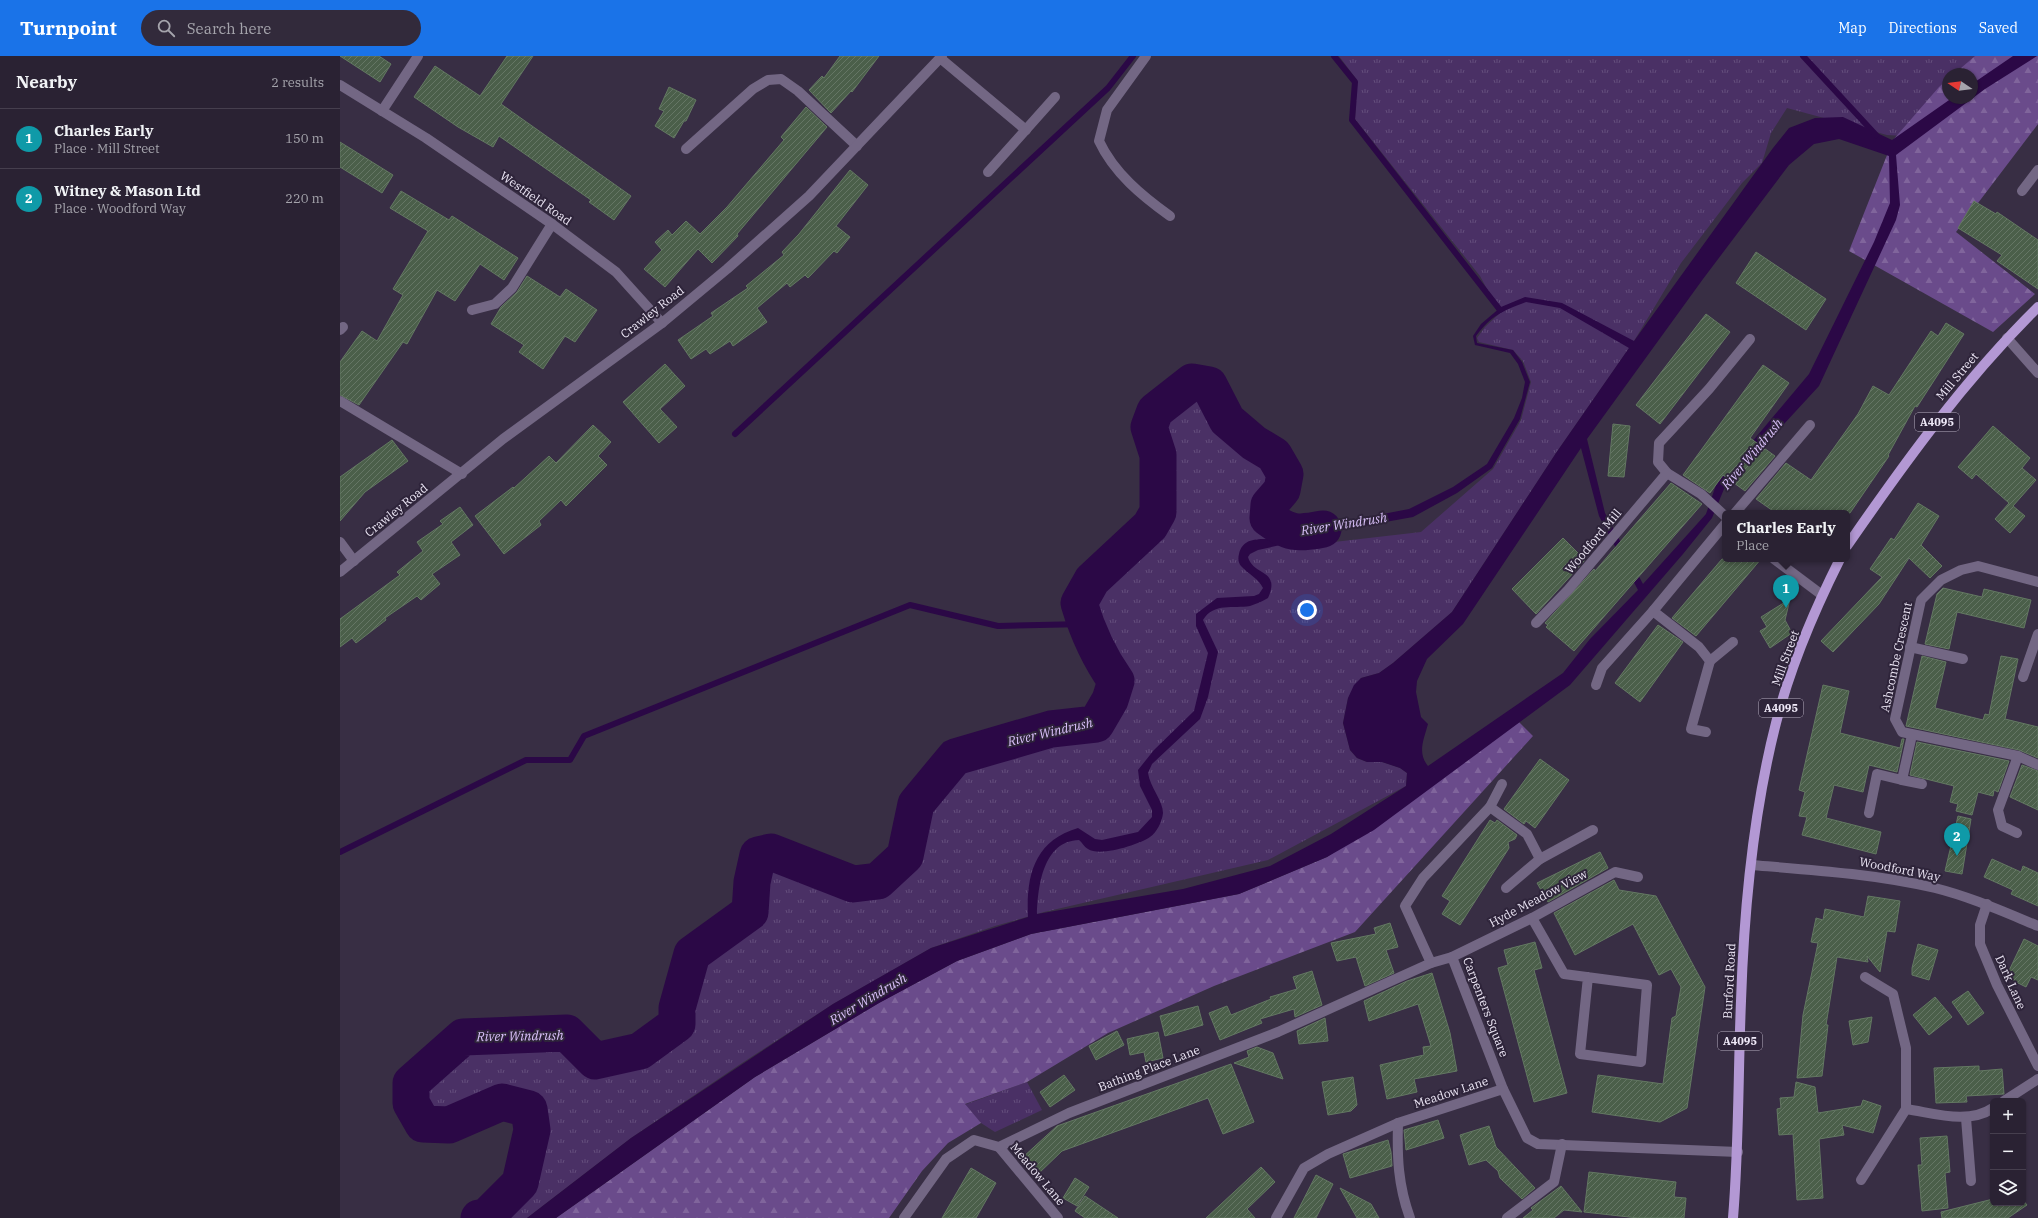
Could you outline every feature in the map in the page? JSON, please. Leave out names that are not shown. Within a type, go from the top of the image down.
[{"type":"main road","name":"Mill Street","points":[[1850,542],[1898,472],[1953,400],[2007,338],[2038,307]]},
{"type":"main road","name":"Mill Street","points":[[1751,865],[1757,811],[1776,722],[1791,675],[1822,595],[1838,562]]},
{"type":"main road","name":"Burford Road","points":[[1733,1218],[1738,1152],[1740,1002],[1751,865]]},
{"type":"street","points":[[382,111],[418,56]]},
{"type":"street","points":[[1146,56],[1107,110],[1099,141],[1106,157],[1142,197],[1170,216]]},
{"type":"street","points":[[941,57],[1026,130]]},
{"type":"street","name":"Crawley Road","points":[[340,572],[544,408],[662,323],[727,269],[809,196],[941,57]]},
{"type":"street","points":[[686,149],[753,89],[768,80],[780,79],[798,91],[857,146]]},
{"type":"street","name":"Westfield Road","points":[[340,85],[426,138],[552,224],[616,272],[662,323]]},
{"type":"street","points":[[988,172],[1055,97]]},
{"type":"street","points":[[2022,191],[2038,170]]},
{"type":"street","points":[[472,310],[496,304],[512,288],[552,224]]},
{"type":"street","points":[[2007,338],[2038,374]]},
{"type":"street","points":[[1722,513],[1702,494],[1667,473],[1658,462],[1659,443],[1709,389],[1750,339]]},
{"type":"street","points":[[340,401],[462,474]]},
{"type":"street","points":[[1738,510],[1810,425]]},
{"type":"street","name":"Woodford Mill","points":[[1536,623],[1568,590],[1667,473]]},
{"type":"street","points":[[1596,685],[1602,668],[1653,611],[1722,528]]},
{"type":"street","points":[[340,542],[354,561]]},
{"type":"street","points":[[1778,562],[1822,595]]},
{"type":"street","name":"Ashcombe Crescent","points":[[2038,582],[1978,566],[1961,570],[1941,580],[1921,600],[1895,719],[1902,732],[2018,756],[2038,765]]},
{"type":"street","points":[[1653,611],[1699,647],[1710,660]]},
{"type":"street","points":[[2023,677],[2038,634]]},
{"type":"street","points":[[1706,732],[1691,729],[1710,660],[1733,642]]},
{"type":"street","points":[[1910,647],[1963,659]]},
{"type":"street","points":[[1902,780],[1912,735]]},
{"type":"street","points":[[2017,833],[2002,826],[1998,810],[2018,756]]},
{"type":"street","points":[[1869,812],[1877,774],[1922,784]]},
{"type":"street","points":[[1431,963],[1405,906],[1423,878],[1490,807],[1502,784]]},
{"type":"street","points":[[1490,807],[1527,834],[1540,859]]},
{"type":"street","points":[[1506,888],[1540,859],[1593,830]]},
{"type":"street","name":"Woodford Way","points":[[1751,865],[1843,872],[1897,880],[1936,888],[1987,904],[2038,926]]},
{"type":"street","name":"Hyde Meadow View","points":[[1452,957],[1532,918],[1615,872],[1638,877]]},
{"type":"street","name":"Dark Lane","points":[[1987,904],[1980,925],[1980,944],[1997,985],[2038,1066]]},
{"type":"street","points":[[1532,918],[1564,974],[1588,977],[1647,985],[1641,1062],[1580,1054],[1588,977]]},
{"type":"street","name":"Carpenters Square","points":[[1431,963],[1452,957],[1503,1088]]},
{"type":"street","name":"Bathing Place Lane","points":[[999,1146],[1069,1113],[1278,1032],[1431,963]]},
{"type":"street","points":[[1861,1180],[1906,1109],[1906,1048],[1892,994],[1866,977]]},
{"type":"street","points":[[2009,1098],[2038,1079]]},
{"type":"street","name":"Meadow Lane","points":[[1276,1218],[1304,1168],[1328,1154],[1398,1123],[1503,1088],[1526,1138],[1538,1144],[1738,1152]]},
{"type":"street","points":[[1906,1109],[1966,1118],[1986,1113],[1990,1110]]},
{"type":"street","points":[[1966,1118],[1971,1181]]},
{"type":"street","points":[[1398,1123],[1397,1158],[1402,1195],[1410,1218]]},
{"type":"street","points":[[904,1218],[946,1159],[974,1140],[999,1146]]},
{"type":"street","points":[[1507,1218],[1554,1182],[1562,1144]]},
{"type":"street","name":"Meadow Lane","points":[[999,1146],[1058,1218]]},
{"type":"green space","points":[[1339,56],[2005,56],[1978,71],[1978,68],[1942,68],[1942,104],[1944,104],[1919,137],[1887,135],[1787,108],[1771,133],[1762,163],[1742,183],[1681,263],[1634,341],[1556,453],[1452,612],[1393,663],[1379,673],[1361,678],[1348,698],[1343,723],[1350,750],[1357,758],[1367,762],[1382,762],[1400,768],[1407,773],[1406,786],[1268,860],[1044,912],[995,926],[931,948],[833,1004],[739,1065],[631,1138],[527,1218],[497,1218],[527,1189],[542,1134],[537,1103],[507,1092],[448,1116],[428,1115],[419,1100],[419,1087],[466,1047],[563,1042],[594,1069],[642,1062],[686,1029],[702,958],[757,920],[767,862],[854,893],[882,890],[913,863],[927,809],[959,765],[1102,733],[1129,677],[1090,603],[1101,585],[1155,536],[1168,518],[1171,451],[1163,417],[1193,393],[1202,395],[1222,430],[1268,463],[1276,477],[1260,505],[1260,522],[1273,531],[1308,545],[1421,532],[1493,469],[1521,420],[1531,382],[1523,361],[1513,350],[1479,342],[1477,338],[1485,327],[1500,313],[1480,276],[1355,119],[1357,80]]},
{"type":"green space","points":[[1975,56],[2038,56],[2038,124],[1956,232],[2035,294],[1993,332],[1849,251],[1893,140],[1939,87],[1942,84],[1942,104],[1978,104],[1978,68],[1961,68]]},
{"type":"green space","points":[[1519,722],[1533,736],[1355,932],[1214,986],[1108,1033],[1027,1082],[965,1104],[981,1123],[948,1143],[922,1171],[889,1218],[556,1218],[755,1077],[879,1003],[957,961],[1031,934],[1239,894],[1327,857]]},
{"type":"green space","points":[[1027,1082],[1042,1110],[995,1132],[981,1123],[964,1105]]},
{"type":"water","points":[[2013,56],[2037,56],[1978,94],[1978,80]]},
{"type":"water","points":[[1943,104],[1965,104],[1896,155],[1900,205],[1896,220],[1819,386],[1724,489],[1712,518],[1683,554],[1570,685],[1374,830],[1327,857],[1239,894],[1031,934],[957,961],[879,1003],[755,1077],[556,1218],[527,1218],[631,1138],[833,1004],[931,948],[1028,917],[1031,874],[1036,862],[1042,851],[1051,842],[1063,834],[1078,828],[1095,839],[1102,840],[1138,832],[1152,817],[1152,810],[1140,786],[1138,770],[1154,750],[1194,711],[1208,653],[1196,626],[1196,614],[1217,598],[1254,596],[1259,594],[1263,588],[1258,581],[1240,564],[1238,557],[1242,547],[1252,540],[1285,538],[1286,533],[1273,528],[1276,521],[1305,529],[1409,509],[1453,487],[1487,464],[1514,418],[1522,398],[1525,382],[1518,364],[1510,353],[1475,345],[1473,336],[1481,324],[1501,307],[1525,297],[1562,303],[1634,341],[1789,128],[1815,118],[1843,117],[1892,140]],"holes":[[[1839,139],[1889,156],[1890,203],[1874,242],[1809,374],[1716,485],[1706,514],[1643,584],[1605,513],[1587,439],[1703,279],[1789,165],[1814,144]],[[1526,302],[1560,308],[1629,348],[1556,453],[1452,612],[1393,663],[1379,673],[1361,678],[1354,685],[1348,698],[1343,723],[1350,750],[1357,758],[1367,762],[1382,762],[1400,768],[1407,773],[1406,786],[1331,834],[1270,866],[1183,889],[1037,914],[1041,879],[1050,856],[1057,848],[1067,842],[1079,840],[1087,848],[1094,851],[1110,851],[1137,843],[1150,837],[1159,826],[1163,813],[1162,808],[1148,773],[1152,764],[1200,719],[1208,697],[1218,652],[1203,620],[1207,614],[1218,608],[1250,606],[1268,598],[1271,589],[1269,577],[1251,563],[1248,557],[1250,554],[1258,550],[1285,544],[1302,537],[1413,517],[1457,493],[1492,468],[1520,419],[1530,382],[1522,362],[1513,350],[1477,343],[1476,336],[1492,319],[1504,311]],[[1581,448],[1599,516],[1638,590],[1590,639],[1563,673],[1428,766],[1422,751],[1423,740],[1428,724],[1421,717],[1416,692],[1417,681],[1427,659],[1463,624]]]},
{"type":"building","points":[[340,56],[379,56],[391,64],[380,82]]},
{"type":"building","points":[[507,56],[533,56],[501,104],[631,196],[614,220],[589,202],[591,200],[499,136],[493,147],[458,127],[414,97],[435,66],[480,96]]},
{"type":"building","points":[[840,56],[879,56],[852,92],[851,91],[831,113],[809,90],[822,76],[824,78]]},
{"type":"building","points":[[669,87],[696,100],[686,121],[684,121],[674,138],[655,126],[664,111],[659,109]]},
{"type":"building","points":[[806,107],[827,127],[737,234],[738,236],[712,263],[698,249],[665,287],[644,269],[662,250],[655,242],[668,230],[672,235],[686,221],[700,234],[727,207],[784,140],[781,137]]},
{"type":"building","points":[[340,142],[393,175],[382,193],[340,167]]},
{"type":"building","points":[[850,170],[868,185],[836,226],[850,237],[837,253],[834,251],[808,278],[805,275],[790,287],[787,283],[757,308],[767,322],[733,346],[730,341],[710,354],[706,349],[691,359],[678,340],[713,316],[711,313],[748,288],[746,286],[784,255],[782,252],[799,234]]},
{"type":"building","points":[[401,191],[449,220],[452,216],[518,258],[504,280],[480,264],[455,301],[437,290],[407,344],[403,342],[359,405],[340,395],[340,362],[362,331],[377,341],[403,295],[393,289],[428,231],[390,208]]},
{"type":"building","points":[[1974,201],[1996,214],[1997,212],[2038,240],[2038,289],[1997,261],[2002,255],[1958,228]]},
{"type":"building","points":[[1756,252],[1826,299],[1806,330],[1736,283]]},
{"type":"building","points":[[527,276],[560,297],[566,289],[597,310],[575,342],[565,336],[543,369],[519,352],[524,345],[491,324],[501,307],[517,292]]},
{"type":"building","points":[[1706,314],[1730,332],[1660,424],[1636,405]]},
{"type":"building","points":[[1946,323],[1964,334],[1917,407],[1915,406],[1888,455],[1889,456],[1850,513],[1850,510],[1772,510],[1756,499],[1786,463],[1811,480],[1858,414],[1873,386],[1889,395],[1931,331],[1938,336]]},
{"type":"building","points":[[665,364],[685,386],[660,409],[677,427],[659,443],[623,402]]},
{"type":"building","points":[[1763,365],[1789,383],[1750,438],[1775,456],[1745,491],[1723,475],[1710,493],[1683,475]]},
{"type":"building","points":[[1613,424],[1630,426],[1624,477],[1608,476]]},
{"type":"building","points":[[593,425],[611,442],[598,456],[607,465],[566,506],[561,500],[539,521],[541,525],[504,554],[475,516],[513,487],[514,488],[549,456],[556,463]]},
{"type":"building","points":[[1993,426],[2030,458],[2022,468],[2036,480],[2013,506],[2025,516],[2010,533],[1995,519],[2009,503],[1976,474],[1972,479],[1958,467]]},
{"type":"building","points":[[392,440],[408,461],[365,492],[340,521],[340,477]]},
{"type":"building","points":[[1671,483],[1702,504],[1574,651],[1546,627],[1548,625],[1545,623],[1594,569],[1595,571]]},
{"type":"building","points":[[1918,503],[1939,516],[1921,545],[1942,566],[1930,578],[1909,558],[1879,604],[1833,652],[1821,641],[1882,577],[1870,569],[1891,538],[1894,540]]},
{"type":"building","points":[[460,507],[473,525],[451,542],[460,555],[432,574],[440,584],[421,600],[417,596],[385,618],[386,620],[356,643],[352,638],[340,647],[340,619],[400,575],[397,572],[423,551],[417,542],[443,524],[440,521]]},
{"type":"building","points":[[1563,538],[1585,560],[1536,614],[1512,589]]},
{"type":"building","points":[[1722,559],[1722,562],[1758,562],[1696,636],[1672,618]]},
{"type":"building","points":[[1943,588],[1982,597],[1984,589],[2031,600],[2024,628],[1957,612],[1949,649],[1925,644],[1937,594]]},
{"type":"building","points":[[1790,599],[1785,620],[1792,633],[1770,648],[1760,631],[1767,627],[1761,617]]},
{"type":"building","points":[[1658,625],[1683,642],[1640,702],[1615,683]]},
{"type":"building","points":[[1922,656],[1946,662],[1935,708],[1983,720],[1985,714],[1989,715],[2001,656],[2018,659],[2005,719],[2038,727],[2038,758],[2019,750],[1906,726]]},
{"type":"building","points":[[1823,685],[1849,691],[1840,733],[1900,748],[1902,739],[1904,739],[1897,772],[1869,765],[1863,792],[1834,785],[1826,818],[1881,832],[1876,854],[1802,835],[1807,817],[1799,816],[1805,792],[1799,790]]},
{"type":"building","points":[[1917,742],[2009,761],[1998,792],[1994,790],[1993,796],[1978,792],[1972,815],[1956,811],[1958,804],[1950,802],[1954,786],[1910,775]]},
{"type":"building","points":[[1540,759],[1569,780],[1535,828],[1526,821],[1524,824],[1504,809]]},
{"type":"building","points":[[2022,765],[2038,771],[2038,810],[2010,797]]},
{"type":"building","points":[[1958,816],[1971,819],[1962,874],[1945,871]]},
{"type":"building","points":[[1490,820],[1495,823],[1497,820],[1517,835],[1515,839],[1508,842],[1509,848],[1460,925],[1442,914],[1450,901],[1442,896]]},
{"type":"building","points":[[1600,852],[1608,868],[1548,902],[1537,883]]},
{"type":"building","points":[[1992,859],[2021,872],[2023,866],[2038,873],[2038,906],[2011,894],[2013,890],[1984,877]]},
{"type":"building","points":[[1614,880],[1619,890],[1656,896],[1705,987],[1687,1108],[1660,1122],[1592,1112],[1598,1075],[1663,1084],[1672,1018],[1676,1016],[1681,987],[1671,969],[1659,975],[1633,924],[1575,955],[1554,913]]},
{"type":"building","points":[[1868,896],[1900,901],[1895,932],[1887,931],[1880,972],[1867,956],[1868,962],[1837,957],[1826,1025],[1828,1025],[1822,1076],[1797,1078],[1803,1015],[1818,943],[1811,942],[1816,918],[1823,920],[1825,909],[1864,917]]},
{"type":"building","points":[[1390,923],[1398,947],[1386,950],[1394,973],[1365,986],[1356,957],[1337,961],[1331,943],[1376,934],[1374,928]]},
{"type":"building","points":[[2024,939],[2038,946],[2038,980],[2031,977],[2026,987],[2006,977]]},
{"type":"building","points":[[1535,942],[1542,968],[1534,970],[1567,1093],[1534,1102],[1498,968],[1508,965],[1504,950]]},
{"type":"building","points":[[1918,944],[1938,950],[1929,980],[1912,975],[1912,968]]},
{"type":"building","points":[[1312,971],[1322,1005],[1295,1017],[1294,1009],[1260,1019],[1262,1023],[1220,1040],[1209,1013],[1227,1006],[1231,1015],[1271,999],[1270,997],[1297,989],[1293,977]]},
{"type":"building","points":[[1432,973],[1450,1033],[1457,1071],[1414,1079],[1417,1092],[1387,1099],[1380,1065],[1424,1055],[1423,1047],[1431,1046],[1418,1004],[1369,1021],[1364,1001],[1407,981]]},
{"type":"building","points":[[1968,991],[1984,1013],[1968,1025],[1952,1002]]},
{"type":"building","points":[[1935,997],[1952,1017],[1929,1035],[1913,1015]]},
{"type":"building","points":[[1198,1006],[1203,1025],[1165,1036],[1160,1016]]},
{"type":"building","points":[[1872,1017],[1868,1042],[1853,1045],[1849,1021]]},
{"type":"building","points":[[1325,1018],[1328,1041],[1299,1044],[1297,1031]]},
{"type":"building","points":[[1117,1031],[1124,1045],[1096,1060],[1089,1046]]},
{"type":"building","points":[[1158,1032],[1163,1058],[1146,1062],[1144,1052],[1130,1055],[1127,1039]]},
{"type":"building","points":[[1257,1047],[1273,1053],[1283,1079],[1234,1063],[1249,1057],[1247,1051]]},
{"type":"building","points":[[1231,1064],[1254,1122],[1223,1134],[1208,1098],[1062,1151],[1038,1174],[1022,1158],[1057,1126]]},
{"type":"building","points":[[1979,1066],[1979,1071],[2002,1069],[2004,1094],[1966,1096],[1967,1102],[1936,1103],[1934,1068]]},
{"type":"building","points":[[1064,1075],[1075,1090],[1050,1107],[1040,1092]]},
{"type":"building","points":[[1353,1077],[1357,1105],[1351,1111],[1328,1115],[1322,1082]]},
{"type":"building","points":[[1796,1082],[1815,1087],[1818,1113],[1861,1106],[1863,1100],[1881,1106],[1873,1133],[1842,1125],[1844,1135],[1819,1139],[1823,1198],[1797,1200],[1793,1134],[1779,1135],[1777,1109],[1781,1108],[1780,1098],[1794,1097]]},
{"type":"building","points":[[1438,1120],[1444,1138],[1406,1150],[1404,1130]]},
{"type":"building","points":[[1489,1126],[1496,1147],[1535,1188],[1522,1199],[1500,1178],[1498,1171],[1486,1160],[1469,1165],[1460,1135]]},
{"type":"building","points":[[1947,1136],[1950,1172],[1945,1173],[1948,1208],[1922,1211],[1918,1165],[1922,1165],[1920,1138]]},
{"type":"building","points":[[1388,1140],[1392,1166],[1350,1178],[1343,1154]]},
{"type":"building","points":[[1261,1167],[1275,1182],[1247,1209],[1255,1218],[1206,1218]]},
{"type":"building","points":[[971,1168],[996,1183],[976,1218],[942,1218]]},
{"type":"building","points":[[1589,1172],[1676,1182],[1674,1197],[1686,1198],[1684,1218],[1638,1218],[1584,1212]]},
{"type":"building","points":[[1316,1175],[1333,1184],[1316,1218],[1294,1218]]},
{"type":"building","points":[[1075,1178],[1089,1187],[1077,1206],[1063,1198]]},
{"type":"building","points":[[1561,1186],[1582,1212],[1564,1210],[1554,1218],[1523,1218],[1533,1210],[1531,1208]]},
{"type":"building","points":[[1340,1188],[1371,1204],[1379,1218],[1357,1218]]},
{"type":"building","points":[[1085,1196],[1118,1218],[1085,1218],[1075,1211]]},
{"type":"building","points":[[1990,1200],[1990,1206],[2026,1206],[2008,1218],[1942,1218],[1941,1212]]},
{"type":"waterway","points":[[735,434],[1108,88],[1133,56]]},
{"type":"waterway","points":[[1334,56],[1355,82],[1352,120],[1500,310]]},
{"type":"waterway","points":[[1803,56],[1876,135]]},
{"type":"waterway","name":"River Windrush","points":[[479,1218],[486,1217],[520,1183],[532,1130],[529,1109],[502,1102],[449,1125],[423,1124],[411,1103],[411,1083],[463,1037],[567,1033],[595,1061],[640,1051],[677,1024],[677,1008],[692,954],[750,912],[752,882],[758,855],[771,852],[853,884],[878,881],[905,856],[916,804],[955,757],[1051,729],[1096,724],[1110,700],[1116,681],[1094,643],[1079,603],[1092,580],[1150,526],[1158,512],[1158,455],[1149,427],[1155,411],[1192,382],[1209,385],[1227,420],[1254,443],[1274,455],[1285,474],[1282,490],[1269,505],[1268,518],[1288,530],[1307,532],[1323,529]]},
{"type":"waterway","points":[[340,852],[526,760],[570,760],[584,736],[910,605],[998,626],[1085,624]]},
{"type":"place","name":"Charles Early","points":[[1786,608]]},
{"type":"place","name":"Witney & Mason Ltd","points":[[1957,856]]}]
